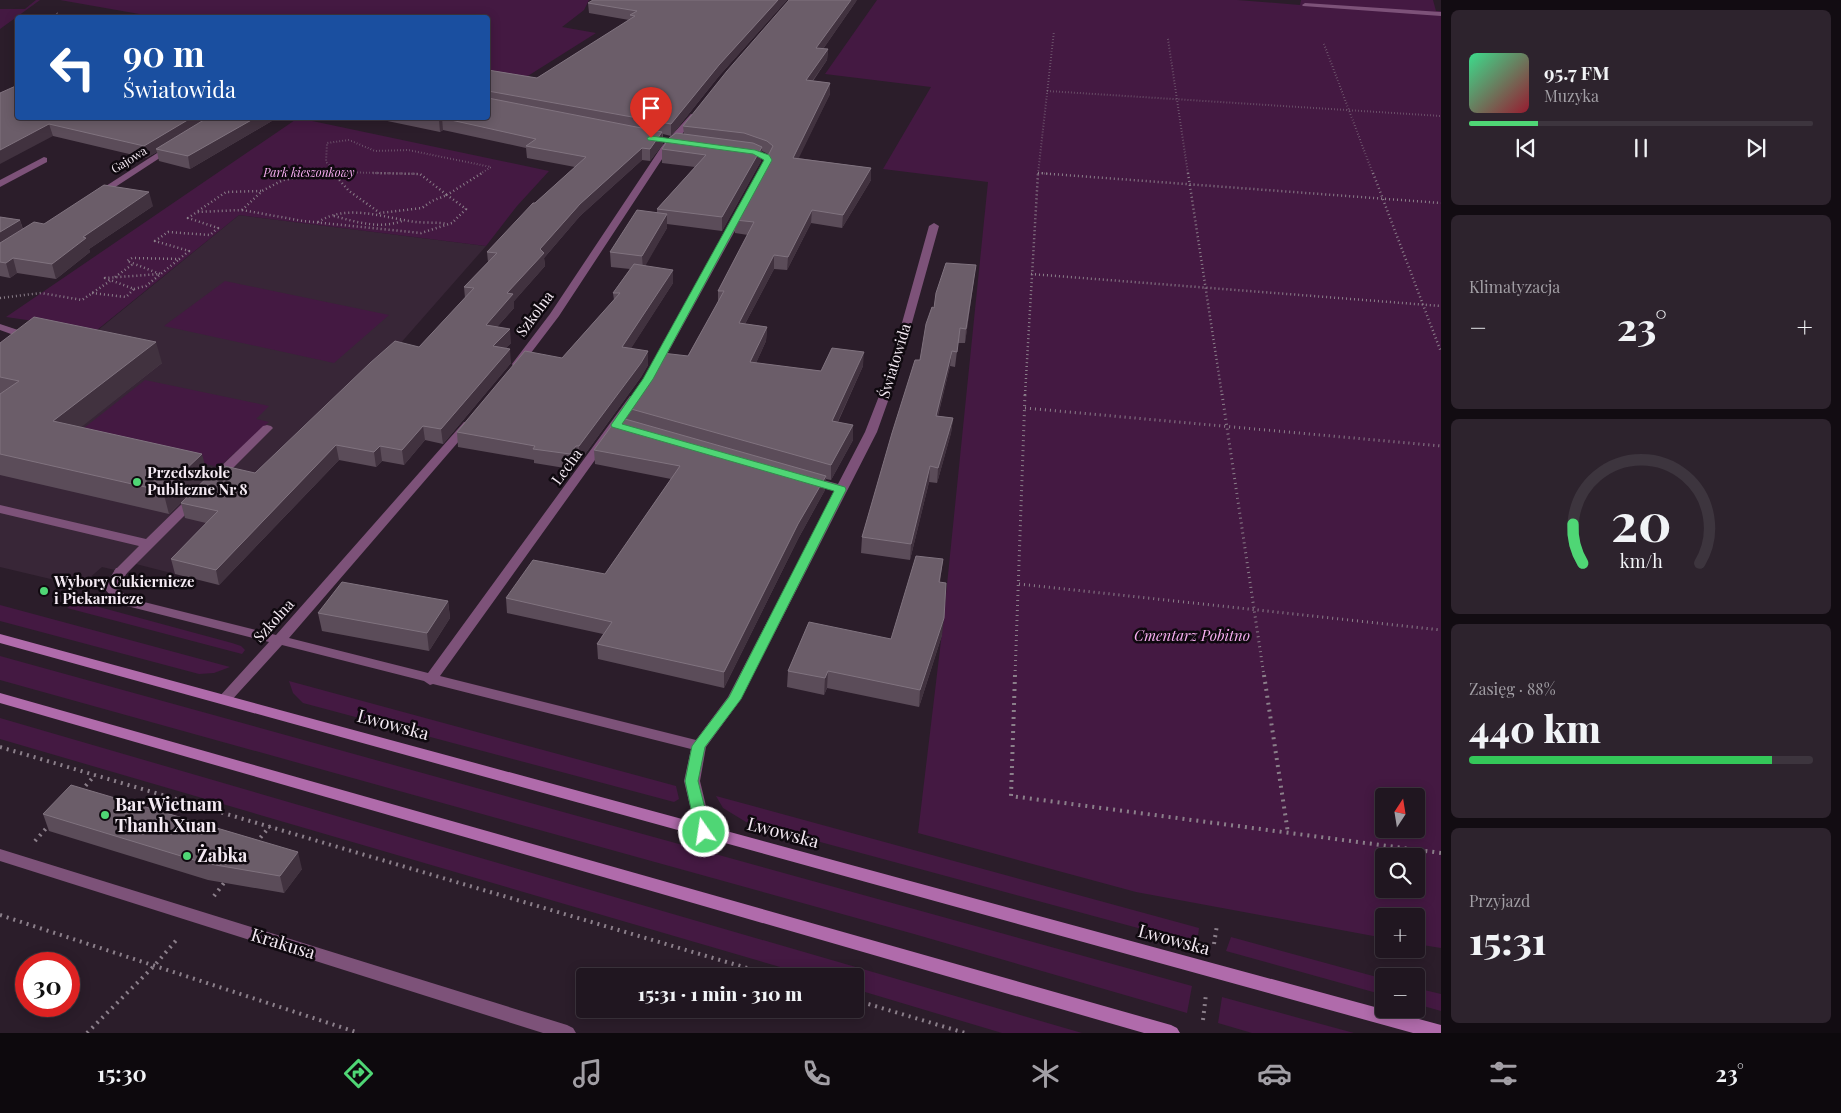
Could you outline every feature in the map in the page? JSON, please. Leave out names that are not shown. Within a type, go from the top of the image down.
[{"type":"main road","name":"Lwowska","points":[[0,638],[1441,1033]]},
{"type":"main road","points":[[0,698],[1171,1033]]},
{"type":"street","points":[[1305,5],[1441,14]]},
{"type":"street","name":"Szkolna","points":[[510,374],[554,316],[665,148],[677,142],[700,108]]},
{"type":"street","points":[[662,140],[677,142]]},
{"type":"street","name":"Gajowa","points":[[86,201],[177,144]]},
{"type":"street","points":[[0,184],[44,160]]},
{"type":"street","name":"Lecha","points":[[430,680],[620,426],[748,198]]},
{"type":"street","name":"Światowida","points":[[704,832],[692,781],[699,746],[734,699],[872,432],[890,380],[934,226]]},
{"type":"street","points":[[0,327],[14,330],[20,340],[0,356]]},
{"type":"street","name":"Szkolna","points":[[224,700],[279,640],[474,416]]},
{"type":"street","points":[[267,428],[121,571],[111,588],[120,598],[132,604],[699,746]]},
{"type":"street","points":[[794,476],[841,490]]},
{"type":"street","points":[[0,509],[149,544]]},
{"type":"street","name":"Krakusa","points":[[0,855],[567,1033]]},
{"type":"path","points":[[1054,31],[1042,124],[1031,274],[1021,493],[1011,796],[1441,853]]},
{"type":"path","points":[[1168,39],[1288,833]]},
{"type":"path","points":[[1324,44],[1441,352]]},
{"type":"path","points":[[1047,91],[1441,116]]},
{"type":"path","points":[[349,140],[375,151],[408,150],[492,167],[447,195],[432,201],[422,208],[380,214],[349,191],[326,162],[327,143],[349,140]]},
{"type":"path","points":[[196,212],[242,210],[318,222],[421,233],[452,223],[466,209],[420,174],[335,173],[284,180],[262,191],[242,210]]},
{"type":"path","points":[[1038,173],[1441,203]]},
{"type":"path","points":[[92,293],[126,297],[134,290],[146,286],[189,251],[155,241],[168,232],[210,234],[218,228],[188,218],[226,192],[262,191]]},
{"type":"path","points":[[318,222],[322,219],[349,212],[380,214],[404,220],[447,224]]},
{"type":"path","points":[[334,216],[356,222],[382,224],[400,223],[404,220]]},
{"type":"path","points":[[160,274],[127,261],[132,258],[179,259]]},
{"type":"path","points":[[115,277],[133,264]]},
{"type":"path","points":[[134,290],[105,278],[160,274]]},
{"type":"path","points":[[1031,274],[1441,306]]},
{"type":"path","points":[[0,298],[41,293],[82,300],[110,281]]},
{"type":"path","points":[[1025,408],[1441,446]]},
{"type":"path","points":[[1019,584],[1441,630]]},
{"type":"path","points":[[0,747],[747,968]]},
{"type":"path","points":[[79,793],[95,775]]},
{"type":"path","points":[[44,831],[55,818]]},
{"type":"path","points":[[254,846],[270,826]]},
{"type":"path","points":[[221,887],[232,874]]},
{"type":"path","points":[[0,915],[359,1033]]},
{"type":"path","points":[[87,1033],[154,966],[197,916]]},
{"type":"path","points":[[1213,949],[1216,925]]},
{"type":"path","points":[[1202,1020],[1207,991]]},
{"type":"path","points":[[864,1003],[965,1033]]},
{"type":"shaded area","points":[[239,215],[486,246],[377,370],[175,574],[136,564],[128,573],[102,567],[80,586],[0,567],[0,410]]},
{"type":"green space","points":[[36,0],[40,0],[19,15],[15,15],[15,18],[0,29],[0,9],[25,9]]},
{"type":"green space","points":[[60,0],[589,0],[584,10],[562,27],[596,33],[523,79],[490,74],[490,15],[145,15]]},
{"type":"green space","name":"Cmentarz Pobitno","points":[[877,0],[1237,0],[1300,5],[1301,0],[1433,0],[1436,11],[1441,11],[1441,948],[1425,945],[1425,908],[1375,908],[1375,936],[1136,892],[918,833],[943,624],[988,182],[883,169],[931,87],[825,74]]},
{"type":"green space","name":"Park kieszonkowy","points":[[295,120],[307,120],[549,171],[517,206],[486,246],[239,215],[97,330],[6,317]]},
{"type":"green space","points":[[225,281],[389,315],[334,363],[164,326]]},
{"type":"green space","points":[[145,380],[269,406],[256,419],[269,422],[219,467],[75,435]]},
{"type":"green space","points":[[77,601],[232,643],[241,646],[245,650],[242,654],[67,608]]},
{"type":"green space","points":[[0,605],[230,667],[214,673],[199,674],[0,621]]},
{"type":"green space","points":[[0,656],[1192,986],[1187,1013],[914,934],[0,680]]},
{"type":"green space","points":[[289,681],[676,786],[679,799],[674,802],[303,703],[293,693]]},
{"type":"green space","points":[[0,718],[859,968],[784,968],[0,739]]},
{"type":"green space","points":[[716,796],[1199,928],[1197,944],[746,822],[723,808]]},
{"type":"green space","points":[[1231,937],[1375,977],[1375,992],[1226,951]]},
{"type":"green space","points":[[864,970],[1082,1033],[1002,1033],[864,992]]},
{"type":"green space","points":[[1425,990],[1441,994],[1441,1011],[1425,1007]]},
{"type":"green space","points":[[1222,997],[1354,1033],[1252,1033],[1218,1023]]},
{"type":"building","points":[[593,0],[778,0],[719,65],[671,124],[490,91],[490,70],[537,78],[635,16],[630,15],[637,11],[588,3]]},
{"type":"building","points":[[789,0],[851,0],[816,48],[828,49],[806,80],[830,83],[793,158],[871,168],[843,215],[812,210],[788,257],[774,255],[739,323],[767,327],[750,362],[821,371],[832,348],[864,352],[832,421],[853,425],[831,465],[624,407],[655,366],[662,353],[688,356],[724,291],[718,291],[754,222],[735,220],[773,146],[767,141],[744,133],[683,126],[727,71]]},
{"type":"building","points":[[15,86],[15,120],[188,120],[144,146],[49,124],[0,150],[0,93]]},
{"type":"building","points":[[490,98],[662,132],[650,149],[642,148],[580,204],[540,249],[544,253],[507,293],[513,294],[486,325],[510,329],[493,346],[510,349],[441,429],[423,426],[402,450],[380,446],[374,452],[336,445],[216,570],[171,559],[218,511],[181,503],[220,465],[255,473],[395,341],[419,347],[474,288],[464,287],[497,253],[487,252],[533,203],[586,157],[526,146],[536,139],[451,120],[490,120]]},
{"type":"building","points":[[204,120],[251,120],[188,156],[156,149]]},
{"type":"building","points":[[676,133],[753,143],[762,147],[722,217],[657,209],[706,155],[662,149],[669,138]]},
{"type":"building","points":[[104,185],[149,192],[83,237],[86,238],[52,264],[13,258],[6,263],[0,262],[0,243],[34,222],[44,224]]},
{"type":"building","points":[[637,210],[667,214],[642,256],[610,252]]},
{"type":"building","points":[[0,217],[20,220],[0,232]]},
{"type":"building","points":[[946,263],[976,265],[966,329],[960,328],[957,352],[952,351],[936,416],[953,418],[938,468],[930,466],[911,544],[862,537],[915,360],[920,360],[926,324],[932,307],[934,308],[936,293]]},
{"type":"building","points":[[634,264],[673,270],[622,347],[648,351],[579,446],[576,446],[570,454],[533,449],[535,446],[457,432],[525,351],[562,358],[620,293],[613,293]]},
{"type":"building","points":[[34,317],[156,342],[53,421],[202,454],[163,491],[0,454],[0,394],[19,381],[0,377],[0,343]]},
{"type":"building","points":[[618,417],[826,476],[798,524],[724,672],[597,644],[612,622],[506,598],[533,560],[605,574],[680,466],[594,450]]},
{"type":"building","points":[[916,556],[943,559],[939,582],[946,583],[944,618],[920,690],[828,671],[825,678],[788,671],[809,622],[891,639]]},
{"type":"building","points":[[342,582],[448,601],[427,633],[318,613]]},
{"type":"building","points":[[71,785],[298,852],[280,876],[204,863],[43,814]]},
{"type":"place","name":"Przedszkole Publiczne Nr 8","points":[[137,482]]},
{"type":"place","name":"Wybory Cukiernicze i Piekarnicze","points":[[44,591]]},
{"type":"place","name":"Bar Wietnam Thanh Xuan","points":[[105,815]]},
{"type":"place","name":"Żabka","points":[[187,856]]},
{"type":"route","points":[[651,138],[755,152],[762,154],[768,160],[648,379],[616,425],[841,490],[734,699],[699,746],[692,781],[704,832]]}]
